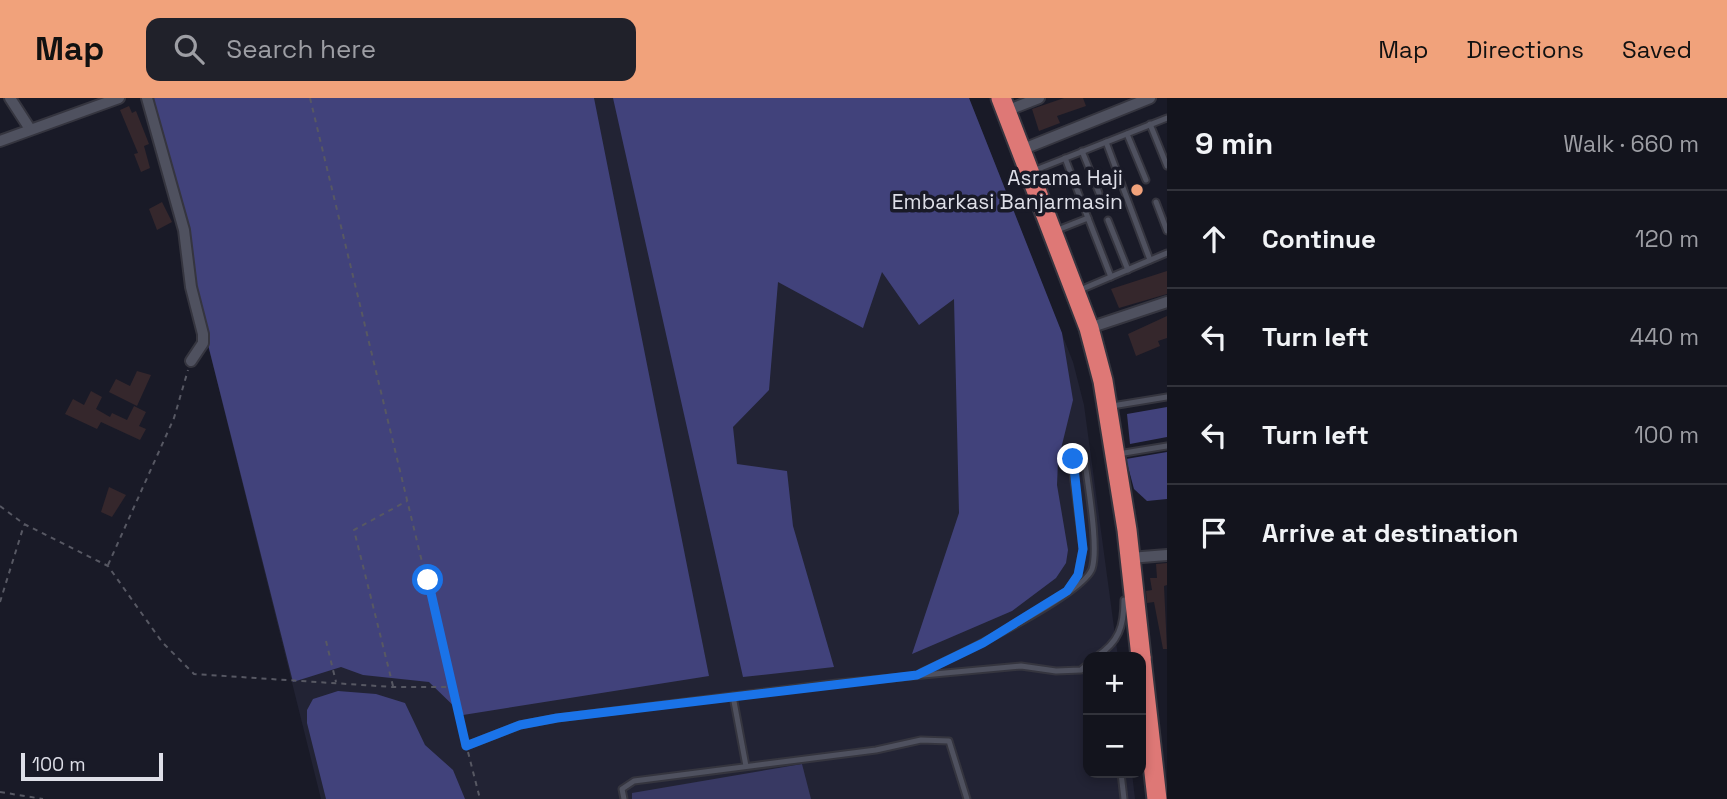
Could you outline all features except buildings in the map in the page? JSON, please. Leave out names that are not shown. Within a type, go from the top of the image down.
[{"type":"highway","points":[[1000,102],[1052,232],[1074,301],[1105,439],[1132,652]]},
{"type":"highway","points":[[1000,102],[1074,301],[1089,328],[1109,406],[1140,652]]},
{"type":"highway","points":[[1146,702],[1157,799]]},
{"type":"highway","points":[[1146,767],[1150,799]]},
{"type":"street","points":[[10,98],[30,129]]},
{"type":"street","points":[[0,141],[119,98]]},
{"type":"street","points":[[146,98],[184,230],[191,287],[202,334],[203,343],[191,361]]},
{"type":"street","points":[[1000,102],[1039,98]]},
{"type":"street","points":[[1021,150],[1150,98]]},
{"type":"street","points":[[1089,328],[1167,302]]},
{"type":"street","points":[[1130,558],[1167,555]]},
{"type":"lane","points":[[1029,173],[1167,118]]},
{"type":"lane","points":[[1150,124],[1167,166]]},
{"type":"lane","points":[[1127,134],[1146,180]]},
{"type":"lane","points":[[1106,142],[1150,260]]},
{"type":"lane","points":[[1082,151],[1099,193]]},
{"type":"lane","points":[[1065,158],[1111,277]]},
{"type":"lane","points":[[1156,202],[1167,230]]},
{"type":"lane","points":[[1052,232],[1088,218]]},
{"type":"lane","points":[[1108,220],[1128,270]]},
{"type":"lane","points":[[1074,301],[1111,277],[1167,253]]},
{"type":"lane","points":[[1109,406],[1167,397]]},
{"type":"lane","points":[[1116,455],[1167,446]]},
{"type":"lane","points":[[917,675],[983,643],[1067,591],[1090,574],[1093,566],[1085,462],[1081,455],[1076,457],[1072,466],[1082,563],[1067,591]]},
{"type":"lane","points":[[1103,652],[1116,641],[1122,628],[1124,600]]},
{"type":"lane","points":[[466,746],[520,725],[557,718],[733,696],[1021,666],[1056,671],[1081,670]]},
{"type":"lane","points":[[733,696],[746,766]]},
{"type":"lane","points":[[624,799],[622,789],[634,781],[876,750],[936,738],[949,741],[967,799]]},
{"type":"lane","points":[[1122,778],[1124,799]]},
{"type":"path","points":[[310,98],[480,799]]},
{"type":"path","points":[[107,566],[174,418],[191,361]]},
{"type":"path","points":[[393,687],[354,530],[407,501]]},
{"type":"path","points":[[0,506],[24,524],[107,566],[162,642],[194,674],[393,687],[452,687]]},
{"type":"path","points":[[0,602],[24,524]]},
{"type":"path","points":[[326,641],[336,683]]},
{"type":"path","points":[[0,793],[43,799]]},
{"type":"shaded area","points":[[151,98],[969,98],[1073,362],[1084,405],[1117,652],[1083,652],[1083,778],[1133,778],[1135,799],[321,799],[197,301]]},
{"type":"shaded area","points":[[151,98],[594,98],[709,676],[463,715],[429,682],[363,675],[341,667],[293,682],[197,301]]},
{"type":"shaded area","points":[[613,98],[969,98],[1062,333],[1073,400],[1058,461],[1057,485],[1068,550],[1066,563],[1056,578],[1012,611],[912,654],[959,513],[954,299],[919,325],[882,272],[863,328],[778,282],[769,390],[733,427],[737,464],[787,471],[793,526],[834,667],[743,677]]},
{"type":"shaded area","points":[[1167,407],[1167,437],[1130,444],[1127,414]]},
{"type":"shaded area","points":[[1167,452],[1167,499],[1147,501],[1134,489],[1126,459]]},
{"type":"shaded area","points":[[338,691],[376,694],[405,703],[425,745],[453,770],[465,799],[326,799],[307,723],[307,710],[313,699]]},
{"type":"shaded area","points":[[802,764],[811,799],[632,799],[632,793]]},
{"type":"place","name":"Asrama Haji Embarkasi Banjarmasin","points":[[1137,190]]},
{"type":"route","points":[[428,580],[466,746],[520,725],[557,718],[917,675],[983,643],[1067,591],[1078,575],[1083,549],[1074,489],[1073,459]]}]
